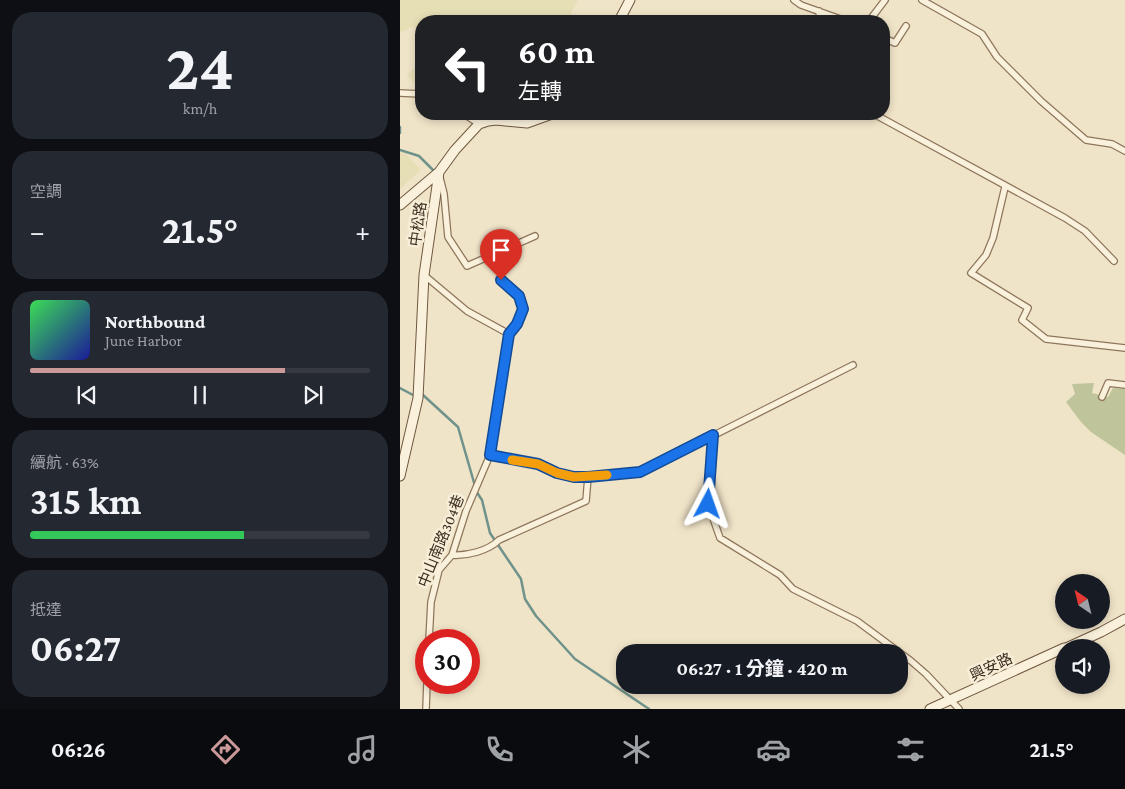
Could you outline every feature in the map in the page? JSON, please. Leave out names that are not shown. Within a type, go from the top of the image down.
[{"type":"street","points":[[622,15],[630,0]]},
{"type":"street","points":[[794,0],[801,5],[830,15]]},
{"type":"street","points":[[873,15],[884,0]]},
{"type":"street","points":[[922,0],[982,34],[996,58],[1086,140],[1112,144],[1125,151]]},
{"type":"street","points":[[819,11],[819,15]]},
{"type":"street","points":[[890,41],[895,43],[906,26]]},
{"type":"street","points":[[400,92],[415,93]]},
{"type":"street","points":[[473,120],[479,124]]},
{"type":"street","points":[[400,205],[439,172],[479,124],[488,120]]},
{"type":"street","points":[[496,120],[527,123],[535,120]]},
{"type":"street","points":[[885,120],[1065,218],[1085,231],[1114,261]]},
{"type":"street","points":[[439,172],[444,194],[448,237],[467,266],[535,236]]},
{"type":"street","name":"中松路","points":[[400,476],[418,398],[424,275],[439,172]]},
{"type":"street","points":[[1005,187],[993,238],[986,255],[971,273],[1028,308],[1022,320],[1046,339],[1125,348]]},
{"type":"street","points":[[424,275],[467,311],[509,334],[517,324],[523,309],[519,296],[501,280]]},
{"type":"street","name":"中山南路304巷","points":[[429,629],[430,602],[439,570],[452,555],[466,511],[490,455],[509,334]]},
{"type":"street","points":[[490,455],[538,464],[557,473],[574,477],[640,472],[853,365]]},
{"type":"street","points":[[1102,397],[1108,383],[1125,385]]},
{"type":"street","points":[[713,435],[708,504],[720,538],[780,575],[793,589],[857,621],[899,651],[926,674],[959,709]]},
{"type":"street","points":[[452,555],[463,556],[494,545],[499,540],[586,501],[588,477]]},
{"type":"street","name":"興安路","points":[[1085,639],[1125,619]]},
{"type":"street","name":"興安路","points":[[930,709],[1055,653]]},
{"type":"street","points":[[426,709],[427,694]]},
{"type":"shaded area","points":[[400,0],[578,0],[571,13],[573,15],[415,15],[415,29],[413,26],[402,32],[400,31]]},
{"type":"shaded area","points":[[415,68],[415,84],[407,75]]},
{"type":"shaded area","points":[[400,151],[405,153],[421,170],[400,189]]},
{"type":"green space","points":[[1094,383],[1092,393],[1108,397],[1113,388],[1125,389],[1125,455],[1091,432],[1066,402],[1075,394],[1072,384]]},
{"type":"waterway","points":[[400,127],[400,133]]},
{"type":"waterway","points":[[400,150],[419,156],[434,171]]},
{"type":"waterway","points":[[400,388],[413,395],[423,395],[458,427],[475,486]]},
{"type":"waterway","points":[[476,491],[482,500],[490,533],[521,579],[525,599],[536,616],[575,659],[649,709]]},
{"type":"slow traffic","points":[[512,460],[538,464],[557,473],[574,477],[607,475]]},
{"type":"route","points":[[501,280],[519,296],[523,309],[517,324],[509,334],[506,346],[490,455],[538,464],[557,473],[574,477],[588,477],[640,472],[713,435],[708,504]]}]
